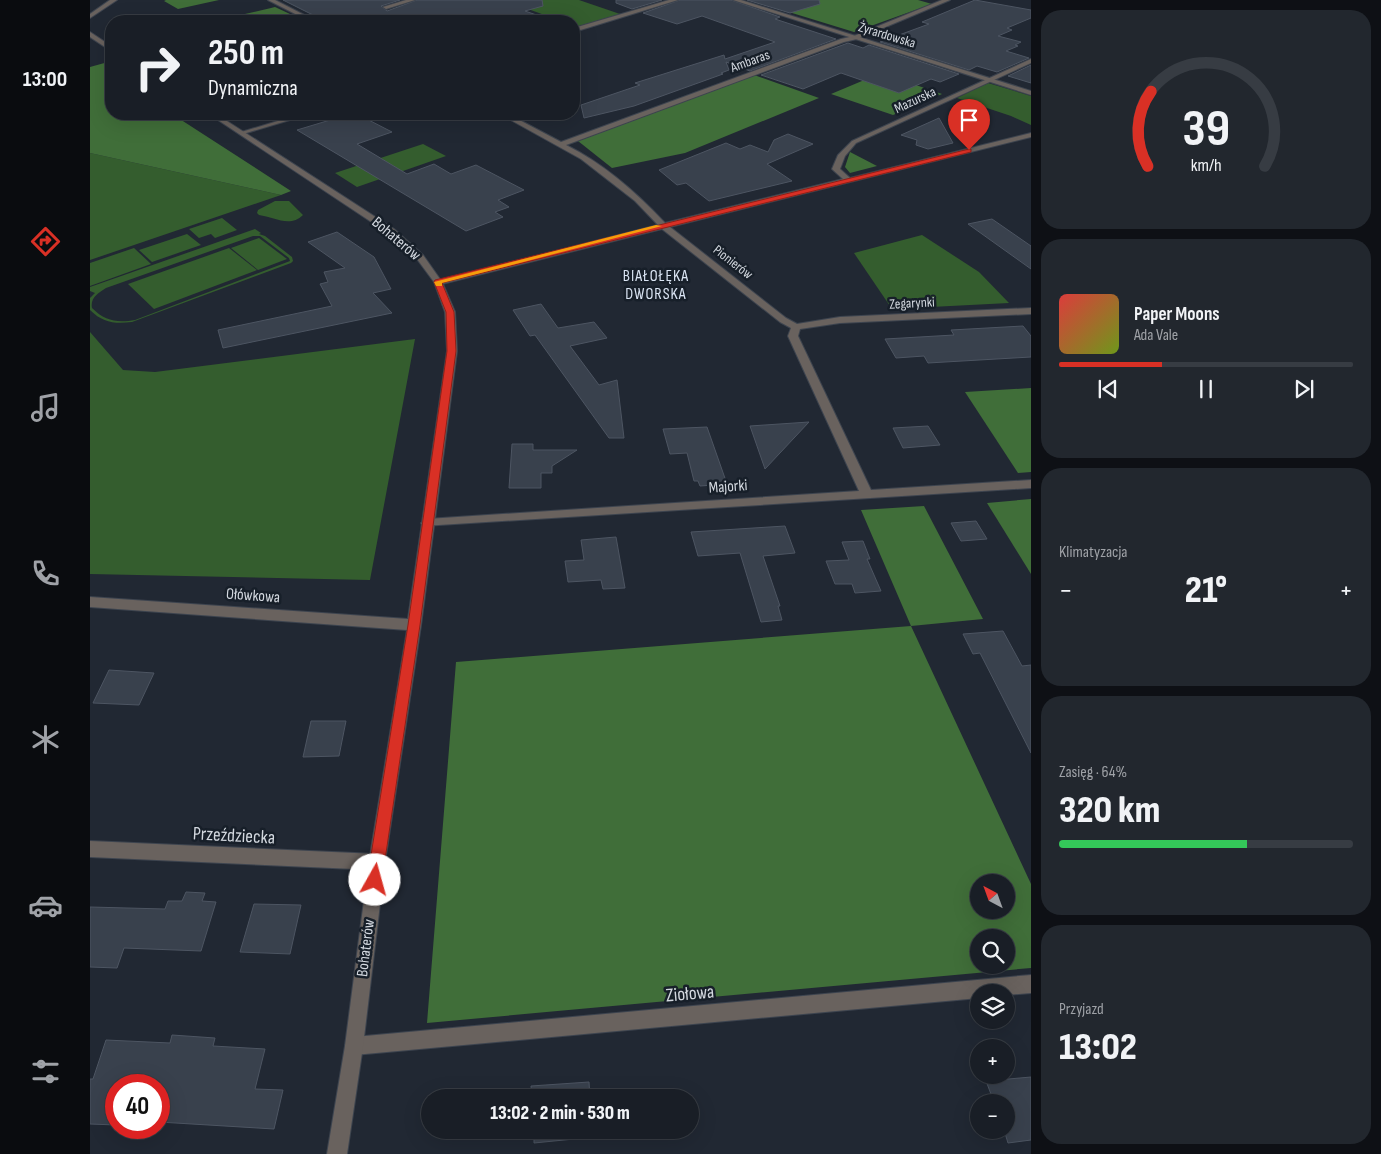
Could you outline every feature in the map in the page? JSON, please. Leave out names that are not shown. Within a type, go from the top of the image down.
[{"type":"street","points":[[90,16],[114,0]]},
{"type":"street","points":[[271,0],[301,15]]},
{"type":"street","points":[[386,7],[412,0]]},
{"type":"street","points":[[580,28],[675,0]]},
{"type":"street","name":"Żyrardowska","points":[[736,0],[1031,93]]},
{"type":"street","name":"Ambaras","points":[[561,144],[855,38],[947,0]]},
{"type":"street","points":[[90,34],[105,44]]},
{"type":"street","name":"Mazurska","points":[[847,179],[836,169],[842,155],[854,142],[988,79],[1031,61]]},
{"type":"street","name":"Bohaterów","points":[[221,120],[391,231],[420,257],[438,282],[450,312],[452,351],[414,625],[377,862],[354,1046],[337,1154]]},
{"type":"street","points":[[241,133],[286,120]]},
{"type":"street","name":"Pionierów","points":[[515,120],[584,157],[638,199],[662,225],[796,327]]},
{"type":"street","points":[[438,282],[847,179],[1031,135]]},
{"type":"street","name":"Zegarynki","points":[[796,327],[840,320],[1031,310]]},
{"type":"street","points":[[796,327],[793,336],[867,494]]},
{"type":"street","name":"Majorki","points":[[427,523],[1031,484]]},
{"type":"street","name":"Ołówkowa","points":[[90,602],[414,625]]},
{"type":"street","name":"Przeździecka","points":[[90,849],[377,862]]},
{"type":"street","name":"Ziołowa","points":[[354,1046],[1031,984]]},
{"type":"green space","points":[[219,0],[178,9],[164,1]]},
{"type":"green space","points":[[536,0],[579,0],[620,14],[580,26],[580,15],[544,15],[517,5]]},
{"type":"green space","points":[[762,0],[918,0],[932,4],[854,32],[756,2]]},
{"type":"green space","points":[[275,7],[292,15],[240,15]]},
{"type":"green space","points":[[105,63],[105,120],[181,120],[291,191],[281,195],[90,153],[90,67]]},
{"type":"green space","points":[[881,73],[942,94],[893,115],[831,94]]},
{"type":"green space","points":[[754,75],[819,98],[685,153],[612,168],[578,141]]},
{"type":"green space","points":[[988,83],[1031,96],[1031,125],[1011,116],[957,98]]},
{"type":"green space","points":[[423,144],[446,156],[357,187],[335,173]]},
{"type":"green space","points":[[850,152],[877,166],[850,173],[845,167]]},
{"type":"green space","points":[[90,153],[281,195],[90,260]]},
{"type":"green space","points":[[275,201],[289,201],[303,215],[293,221],[282,221],[257,213],[258,210]]},
{"type":"green space","points":[[222,218],[237,230],[215,238],[211,234],[199,238],[189,229]]},
{"type":"green space","points":[[255,229],[261,233],[259,234],[265,236],[292,257],[293,261],[132,322],[110,322],[100,318],[90,310],[90,298],[95,293],[90,291],[90,287]],"holes":[[[253,236],[260,236],[289,258],[290,261],[135,320],[112,320],[102,316],[92,308],[93,299],[106,288]]]},
{"type":"green space","points":[[187,234],[201,245],[152,262],[139,250]]},
{"type":"green space","points":[[922,235],[979,272],[1009,303],[892,309],[854,253]]},
{"type":"green space","points":[[259,238],[287,259],[258,270],[231,248]]},
{"type":"green space","points":[[134,248],[151,264],[90,286],[90,263]]},
{"type":"green space","points":[[229,248],[257,270],[154,309],[128,284]]},
{"type":"green space","points":[[90,332],[123,370],[155,372],[415,339],[370,580],[90,574]]},
{"type":"green space","points":[[1031,388],[1031,472],[1018,473],[965,392]]},
{"type":"green space","points":[[1031,499],[1031,574],[987,503]]},
{"type":"green space","points":[[924,506],[983,619],[911,626],[861,510]]},
{"type":"green space","points":[[911,626],[1031,884],[1031,968],[1015,969],[1015,929],[970,929],[970,974],[427,1023],[456,662]]},
{"type":"building","points":[[283,0],[400,0],[381,6],[387,11],[417,0],[542,0],[543,6],[525,11],[536,15],[313,15]]},
{"type":"building","points":[[616,0],[662,0],[632,9],[616,3]]},
{"type":"building","points":[[680,0],[731,0],[780,17],[775,19],[836,39],[750,71],[726,62],[729,70],[721,73],[723,74],[634,106],[584,118],[581,105],[640,85],[635,83],[724,55],[725,59],[775,42],[702,16],[677,24],[643,13]]},
{"type":"building","points":[[747,0],[819,0],[820,4],[790,13]]},
{"type":"building","points":[[975,0],[1031,10],[1031,18],[1007,28],[1012,30],[998,36],[1021,42],[1015,45],[1018,46],[1006,51],[1029,58],[997,72],[977,66],[969,70],[880,42],[929,24],[922,22]]},
{"type":"building","points":[[848,43],[863,48],[869,45],[959,74],[940,82],[931,79],[899,93],[841,73],[803,89],[761,75]]},
{"type":"building","points":[[1031,65],[1031,83],[1008,76]]},
{"type":"building","points":[[939,118],[953,143],[928,149],[916,145],[917,140],[901,135]]},
{"type":"building","points":[[330,120],[369,120],[392,132],[357,144],[407,174],[434,164],[451,174],[476,165],[524,190],[498,200],[509,207],[495,212],[503,217],[466,231],[297,130]]},
{"type":"building","points":[[788,134],[813,144],[767,164],[792,181],[709,201],[686,183],[677,185],[659,170],[726,143],[740,149],[750,145],[768,152],[774,140]]},
{"type":"building","points":[[992,219],[1031,246],[1031,269],[968,224]]},
{"type":"building","points":[[337,232],[374,257],[391,289],[373,293],[392,313],[223,348],[218,330],[332,306],[320,284],[328,282],[324,272],[345,268],[308,242]]},
{"type":"building","points":[[541,304],[558,328],[594,322],[607,338],[570,346],[599,385],[617,380],[624,438],[609,438],[535,335],[530,336],[513,310]]},
{"type":"building","points":[[1023,326],[1031,336],[1031,357],[928,363],[924,356],[896,358],[885,339],[954,335],[951,330]]},
{"type":"building","points":[[809,422],[765,469],[750,426]]},
{"type":"building","points":[[928,426],[940,445],[903,448],[893,428]]},
{"type":"building","points":[[707,427],[727,484],[700,486],[698,481],[694,481],[687,453],[670,454],[663,429]]},
{"type":"building","points":[[512,444],[533,444],[533,450],[577,450],[552,466],[552,473],[541,473],[541,488],[509,488]]},
{"type":"building","points":[[976,521],[987,539],[961,541],[951,523]]},
{"type":"building","points":[[785,526],[795,553],[763,556],[780,606],[778,606],[782,620],[761,622],[740,553],[698,556],[691,532]]},
{"type":"building","points":[[616,537],[625,588],[603,589],[601,580],[568,582],[565,561],[584,560],[581,540]]},
{"type":"building","points":[[863,541],[870,559],[867,559],[881,591],[855,593],[852,584],[835,584],[826,561],[849,560],[842,542]]},
{"type":"building","points":[[1003,631],[1022,666],[1031,665],[1031,753],[980,653],[973,654],[963,634]]},
{"type":"building","points":[[109,670],[154,673],[139,705],[93,703]]},
{"type":"building","points":[[311,721],[346,721],[339,756],[303,757]]},
{"type":"building","points":[[186,892],[205,893],[202,901],[216,902],[201,951],[124,948],[117,968],[90,967],[90,907],[165,909],[168,901],[182,901]]},
{"type":"building","points":[[254,904],[301,905],[290,954],[240,952]]},
{"type":"building","points":[[172,1035],[215,1038],[213,1046],[265,1049],[255,1089],[283,1090],[274,1129],[170,1123],[170,1074],[105,1074],[105,1125],[90,1124],[90,1079],[93,1079],[106,1040],[170,1043]]},
{"type":"building","points":[[1031,1077],[1031,1140],[1008,1143],[1007,1139],[1015,1139],[1015,1094],[991,1094],[987,1084],[1015,1084],[1015,1078]]},
{"type":"building","points":[[589,1082],[589,1089],[531,1089],[531,1086]]},
{"type":"building","points":[[534,1139],[574,1139],[534,1143]]},
{"type":"slow traffic","points":[[439,285],[438,282],[658,226]]},
{"type":"district","name":"BIAŁOŁĘKA DWORSKA","points":[[656,285]]},
{"type":"route","points":[[375,880],[414,625],[452,351],[450,312],[438,282],[969,150]]}]
